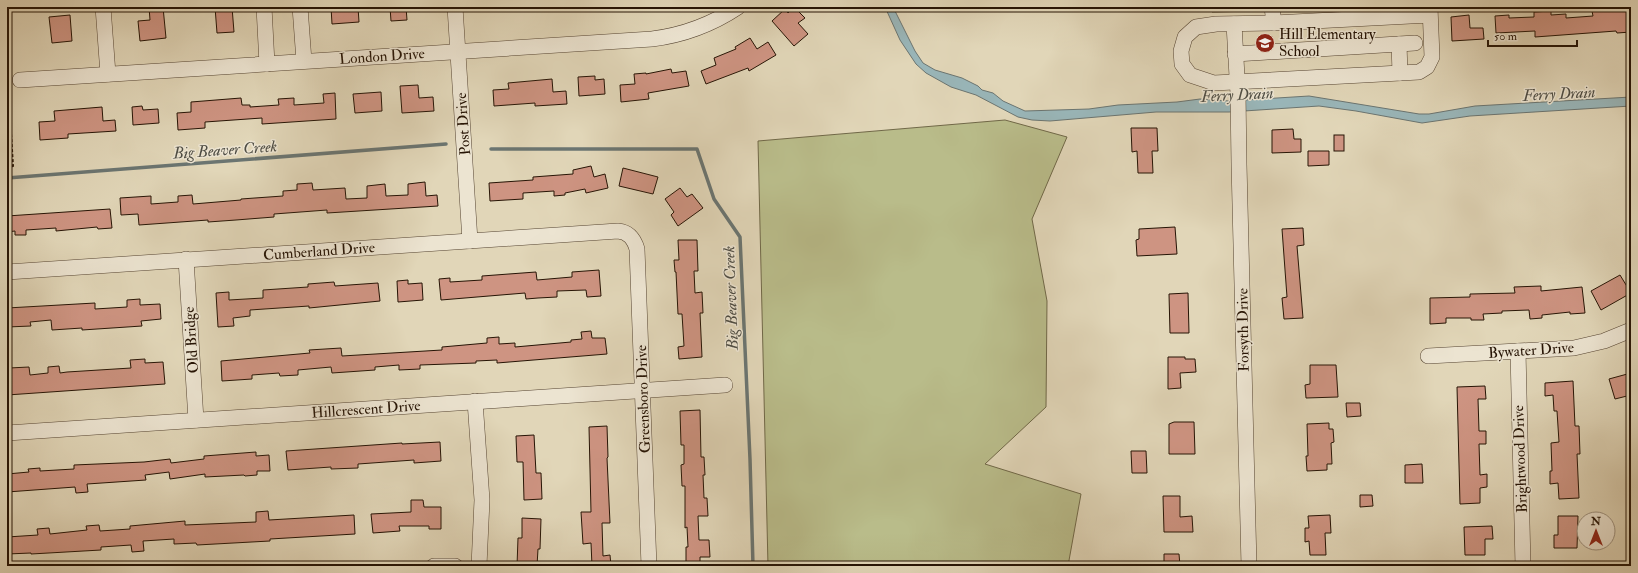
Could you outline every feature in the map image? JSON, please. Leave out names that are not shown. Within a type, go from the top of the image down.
[{"type":"street","points":[[103,7],[108,74]]},
{"type":"street","points":[[264,7],[268,64]]},
{"type":"street","points":[[300,7],[304,61]]},
{"type":"street","name":"Post Drive","points":[[455,7],[470,240]]},
{"type":"street","name":"London Drive","points":[[20,80],[674,36],[706,26],[738,7]]},
{"type":"street","points":[[1272,7],[1274,23]]},
{"type":"street","points":[[1430,11],[1432,57],[1427,67],[1419,72],[1238,91],[1190,74],[1182,64],[1181,50],[1185,37],[1196,26],[1274,23],[1430,11]]},
{"type":"street","name":"Forsyth Drive","points":[[1234,24],[1238,91],[1249,566]]},
{"type":"street","points":[[1235,54],[1415,43]]},
{"type":"street","points":[[1399,44],[1400,73]]},
{"type":"street","name":"Cumberland Drive","points":[[7,272],[470,240],[618,231],[629,234]]},
{"type":"street","name":"Greensboro Drive","points":[[629,234],[634,240],[637,249],[649,566]]},
{"type":"street","name":"Old Bridge","points":[[186,259],[196,420]]},
{"type":"street","name":"Bywater Drive","points":[[1428,356],[1563,349],[1587,346],[1610,339],[1631,330]]},
{"type":"street","name":"Brightwood Drive","points":[[1518,351],[1523,566]]},
{"type":"street","name":"Hillcrescent Drive","points":[[7,433],[725,385]]},
{"type":"street","points":[[476,401],[482,500],[479,566]]},
{"type":"street","points":[[434,566],[455,566]]},
{"type":"path","points":[[7,68],[13,166],[7,167]]},
{"type":"green space","points":[[1212,7],[1254,7],[1254,11],[1212,12]]},
{"type":"green space","points":[[1005,120],[1067,137],[1032,219],[1047,301],[1046,407],[985,464],[1081,494],[1068,566],[768,566],[758,141]]},
{"type":"water","name":"Ferry Drain","points":[[885,7],[893,7],[915,51],[923,63],[935,70],[962,78],[978,86],[982,90],[993,93],[1003,101],[1025,111],[1089,109],[1118,105],[1177,102],[1200,99],[1229,101],[1309,96],[1419,114],[1429,114],[1475,106],[1631,97],[1631,106],[1470,116],[1422,123],[1319,106],[1229,112],[1156,112],[1050,121],[1032,120],[1018,117],[976,95],[951,87],[926,73],[916,64],[900,40]]},
{"type":"building","points":[[149,7],[163,7],[166,38],[140,41],[138,21],[150,20]]},
{"type":"building","points":[[215,7],[232,7],[234,32],[217,33]]},
{"type":"building","points":[[331,7],[358,7],[359,22],[332,24]]},
{"type":"building","points":[[390,7],[406,7],[407,20],[391,21]]},
{"type":"building","points":[[794,7],[805,18],[798,23],[808,34],[794,46],[772,21],[785,9],[788,13]]},
{"type":"building","points":[[1615,7],[1631,7],[1631,32],[1617,33],[1616,31],[1535,37],[1535,31],[1496,33],[1495,16],[1509,15],[1509,18],[1534,17],[1534,12],[1551,11],[1551,15],[1566,14],[1566,18],[1593,16],[1592,11],[1615,10]]},
{"type":"building","points":[[70,15],[72,41],[52,43],[49,17]]},
{"type":"building","points":[[1469,15],[1470,28],[1483,28],[1484,39],[1452,41],[1451,17]]},
{"type":"building","points":[[750,38],[757,49],[768,42],[776,55],[749,71],[748,68],[706,84],[701,71],[716,65],[714,58],[736,49],[735,47]]},
{"type":"building","points":[[671,69],[672,73],[686,71],[689,86],[648,93],[649,99],[621,102],[620,85],[635,84],[634,74],[646,74]]},
{"type":"building","points":[[595,76],[595,80],[604,79],[605,94],[579,96],[578,77]]},
{"type":"building","points":[[552,79],[553,92],[566,91],[567,104],[535,106],[535,103],[494,106],[493,90],[509,89],[508,83]]},
{"type":"building","points":[[418,85],[419,98],[433,97],[434,111],[402,113],[400,86]]},
{"type":"building","points":[[381,92],[382,111],[355,113],[353,94]]},
{"type":"building","points":[[335,93],[336,119],[262,124],[262,118],[205,122],[205,128],[178,130],[177,113],[191,112],[191,102],[241,98],[242,105],[250,105],[250,107],[279,105],[278,99],[294,98],[294,105],[324,103],[323,94]]},
{"type":"building","points":[[142,106],[143,110],[158,109],[159,123],[133,125],[132,107]]},
{"type":"building","points":[[102,107],[103,121],[115,120],[116,131],[68,134],[68,138],[40,140],[39,122],[55,121],[54,111]]},
{"type":"building","points":[[1131,128],[1157,128],[1158,151],[1152,151],[1153,173],[1138,173],[1137,151],[1132,152]]},
{"type":"building","points":[[1293,129],[1294,139],[1301,139],[1301,152],[1272,153],[1272,130]]},
{"type":"building","points":[[1334,135],[1344,135],[1344,151],[1334,151]]},
{"type":"building","points":[[1308,151],[1329,151],[1329,165],[1308,166]]},
{"type":"building","points":[[591,166],[594,177],[605,174],[608,188],[586,193],[585,189],[565,193],[565,195],[554,196],[554,191],[523,193],[523,199],[490,201],[489,183],[533,180],[533,177],[573,174],[573,170]]},
{"type":"building","points":[[623,168],[658,177],[653,194],[619,186]]},
{"type":"building","points":[[425,182],[426,196],[437,195],[438,206],[327,213],[327,210],[274,214],[274,217],[139,225],[138,214],[121,215],[120,198],[151,196],[151,204],[178,202],[178,196],[192,195],[193,204],[283,196],[283,191],[297,190],[297,184],[312,183],[313,190],[345,188],[346,199],[367,198],[367,186],[385,184],[386,196],[408,195],[408,184]]},
{"type":"building","points":[[680,188],[687,197],[692,194],[703,208],[678,226],[671,215],[674,212],[665,199]]},
{"type":"building","points":[[110,209],[112,228],[98,229],[97,227],[56,231],[56,228],[26,230],[26,235],[15,235],[15,231],[7,232],[7,216]]},
{"type":"building","points":[[1175,227],[1177,254],[1137,256],[1136,240],[1139,239],[1139,229]]},
{"type":"building","points":[[1303,228],[1304,245],[1297,246],[1303,318],[1284,319],[1282,298],[1287,297],[1282,229]]},
{"type":"building","points":[[678,240],[697,240],[698,271],[694,271],[695,293],[702,292],[703,313],[700,313],[702,357],[679,359],[678,347],[684,346],[682,314],[678,314],[674,260],[679,260]]},
{"type":"building","points":[[599,270],[601,296],[587,297],[586,290],[557,291],[557,297],[526,299],[525,293],[441,300],[439,279],[450,278],[450,282],[482,280],[482,276],[536,272],[537,280],[572,277],[572,272]]},
{"type":"building","points":[[1620,275],[1631,293],[1601,310],[1591,291]]},
{"type":"building","points":[[408,280],[408,284],[422,283],[423,300],[398,302],[397,281]]},
{"type":"building","points":[[334,282],[335,286],[378,283],[380,301],[309,308],[309,306],[250,310],[250,316],[233,318],[234,326],[218,327],[216,293],[229,292],[229,300],[263,298],[263,290],[308,287],[308,284]]},
{"type":"building","points":[[1541,286],[1541,291],[1582,287],[1585,313],[1570,314],[1570,312],[1542,315],[1542,318],[1530,319],[1529,310],[1502,311],[1502,313],[1483,314],[1484,320],[1471,320],[1471,318],[1446,318],[1446,323],[1430,324],[1430,298],[1470,297],[1470,294],[1515,293],[1514,287]]},
{"type":"building","points":[[1188,293],[1189,333],[1170,333],[1169,294]]},
{"type":"building","points":[[140,299],[140,305],[160,304],[161,319],[141,321],[142,326],[82,330],[82,328],[52,330],[51,320],[30,322],[31,326],[7,327],[7,308],[95,303],[95,309],[127,307],[127,300]]},
{"type":"building","points":[[591,331],[592,338],[605,338],[607,354],[497,363],[497,360],[476,361],[476,363],[420,365],[420,369],[399,370],[399,365],[375,367],[375,370],[332,373],[331,367],[298,370],[298,375],[280,376],[279,373],[252,375],[252,379],[222,381],[221,361],[310,353],[309,350],[341,348],[342,356],[442,350],[442,347],[487,343],[487,338],[499,337],[499,344],[515,343],[515,347],[571,342],[571,340],[582,339],[581,332]]},
{"type":"building","points":[[1168,357],[1185,357],[1185,359],[1195,359],[1196,372],[1180,373],[1181,388],[1168,389]]},
{"type":"building","points":[[145,359],[145,363],[163,362],[165,384],[7,395],[7,374],[10,374],[9,368],[29,367],[30,375],[48,373],[48,367],[59,366],[60,373],[131,368],[130,360]]},
{"type":"building","points":[[1310,365],[1336,365],[1338,397],[1306,398],[1305,385],[1310,384]]},
{"type":"building","points":[[1631,373],[1631,395],[1615,399],[1609,379]]},
{"type":"building","points":[[1573,381],[1575,426],[1579,426],[1580,454],[1577,454],[1579,498],[1559,499],[1558,483],[1550,484],[1550,471],[1552,471],[1551,443],[1559,442],[1557,411],[1554,411],[1553,395],[1545,396],[1545,383]]},
{"type":"building","points":[[1485,386],[1486,399],[1478,399],[1479,431],[1486,431],[1486,444],[1479,444],[1480,475],[1487,474],[1487,487],[1480,488],[1480,503],[1460,504],[1457,387]]},
{"type":"building","points":[[1346,403],[1360,403],[1361,416],[1347,417]]},
{"type":"building","points":[[700,410],[701,457],[704,457],[705,475],[703,475],[704,498],[707,498],[708,516],[698,516],[699,540],[709,540],[710,557],[700,557],[700,566],[686,566],[686,547],[688,547],[687,527],[685,528],[685,486],[682,486],[681,465],[684,464],[684,445],[681,445],[680,411]]},
{"type":"building","points":[[1174,422],[1194,422],[1195,454],[1169,454],[1169,424]]},
{"type":"building","points":[[1329,423],[1329,429],[1333,429],[1334,442],[1331,443],[1332,464],[1327,464],[1327,470],[1307,471],[1307,424]]},
{"type":"building","points":[[607,426],[610,523],[602,523],[603,556],[610,555],[611,566],[592,566],[591,543],[583,544],[581,512],[591,512],[589,427]]},
{"type":"building","points":[[534,435],[536,473],[541,473],[542,499],[524,500],[523,462],[517,462],[516,436]]},
{"type":"building","points":[[440,442],[441,461],[414,463],[414,460],[358,464],[358,468],[331,469],[331,467],[288,470],[286,451],[402,443]]},
{"type":"building","points":[[1131,451],[1146,451],[1147,473],[1132,473]]},
{"type":"building","points":[[256,452],[256,456],[269,455],[270,471],[257,471],[257,475],[245,476],[205,477],[205,474],[170,479],[169,472],[145,475],[146,480],[87,484],[88,492],[76,493],[75,487],[7,492],[7,474],[29,472],[28,469],[40,468],[40,471],[74,469],[74,465],[144,462],[170,459],[171,463],[204,459],[204,456]]},
{"type":"building","points":[[1422,464],[1423,483],[1405,483],[1405,465]]},
{"type":"building","points":[[1360,495],[1372,495],[1373,506],[1360,507]]},
{"type":"building","points":[[1163,496],[1180,496],[1180,517],[1192,516],[1193,532],[1164,532]]},
{"type":"building","points":[[411,500],[423,500],[424,507],[441,507],[441,529],[429,529],[429,526],[399,526],[400,531],[373,533],[371,514],[411,512]]},
{"type":"building","points":[[268,511],[269,520],[354,515],[355,534],[197,545],[196,543],[174,544],[174,539],[143,541],[144,551],[132,552],[131,545],[101,547],[101,550],[7,554],[7,537],[38,535],[37,529],[49,528],[50,534],[87,530],[86,526],[99,525],[100,531],[130,529],[130,526],[185,521],[185,525],[256,522],[256,512]]},
{"type":"building","points":[[1330,515],[1331,533],[1325,533],[1326,555],[1310,555],[1309,541],[1305,542],[1305,528],[1309,528],[1308,516]]},
{"type":"building","points":[[1558,516],[1576,516],[1576,548],[1554,548],[1554,535],[1558,535]]},
{"type":"building","points":[[522,518],[541,519],[540,549],[538,549],[537,566],[517,566],[518,538],[522,538]]},
{"type":"building","points":[[1492,526],[1493,539],[1485,539],[1485,555],[1465,555],[1464,527]]},
{"type":"building","points":[[1164,554],[1179,554],[1180,566],[1164,566]]},
{"type":"waterway","name":"Big Beaver Creek","points":[[7,178],[446,144]]},
{"type":"waterway","name":"Big Beaver Creek","points":[[491,149],[697,149],[714,199],[740,237],[750,459],[753,566]]},
{"type":"place","name":"Hill Elementary School","points":[[1265,43]]}]
